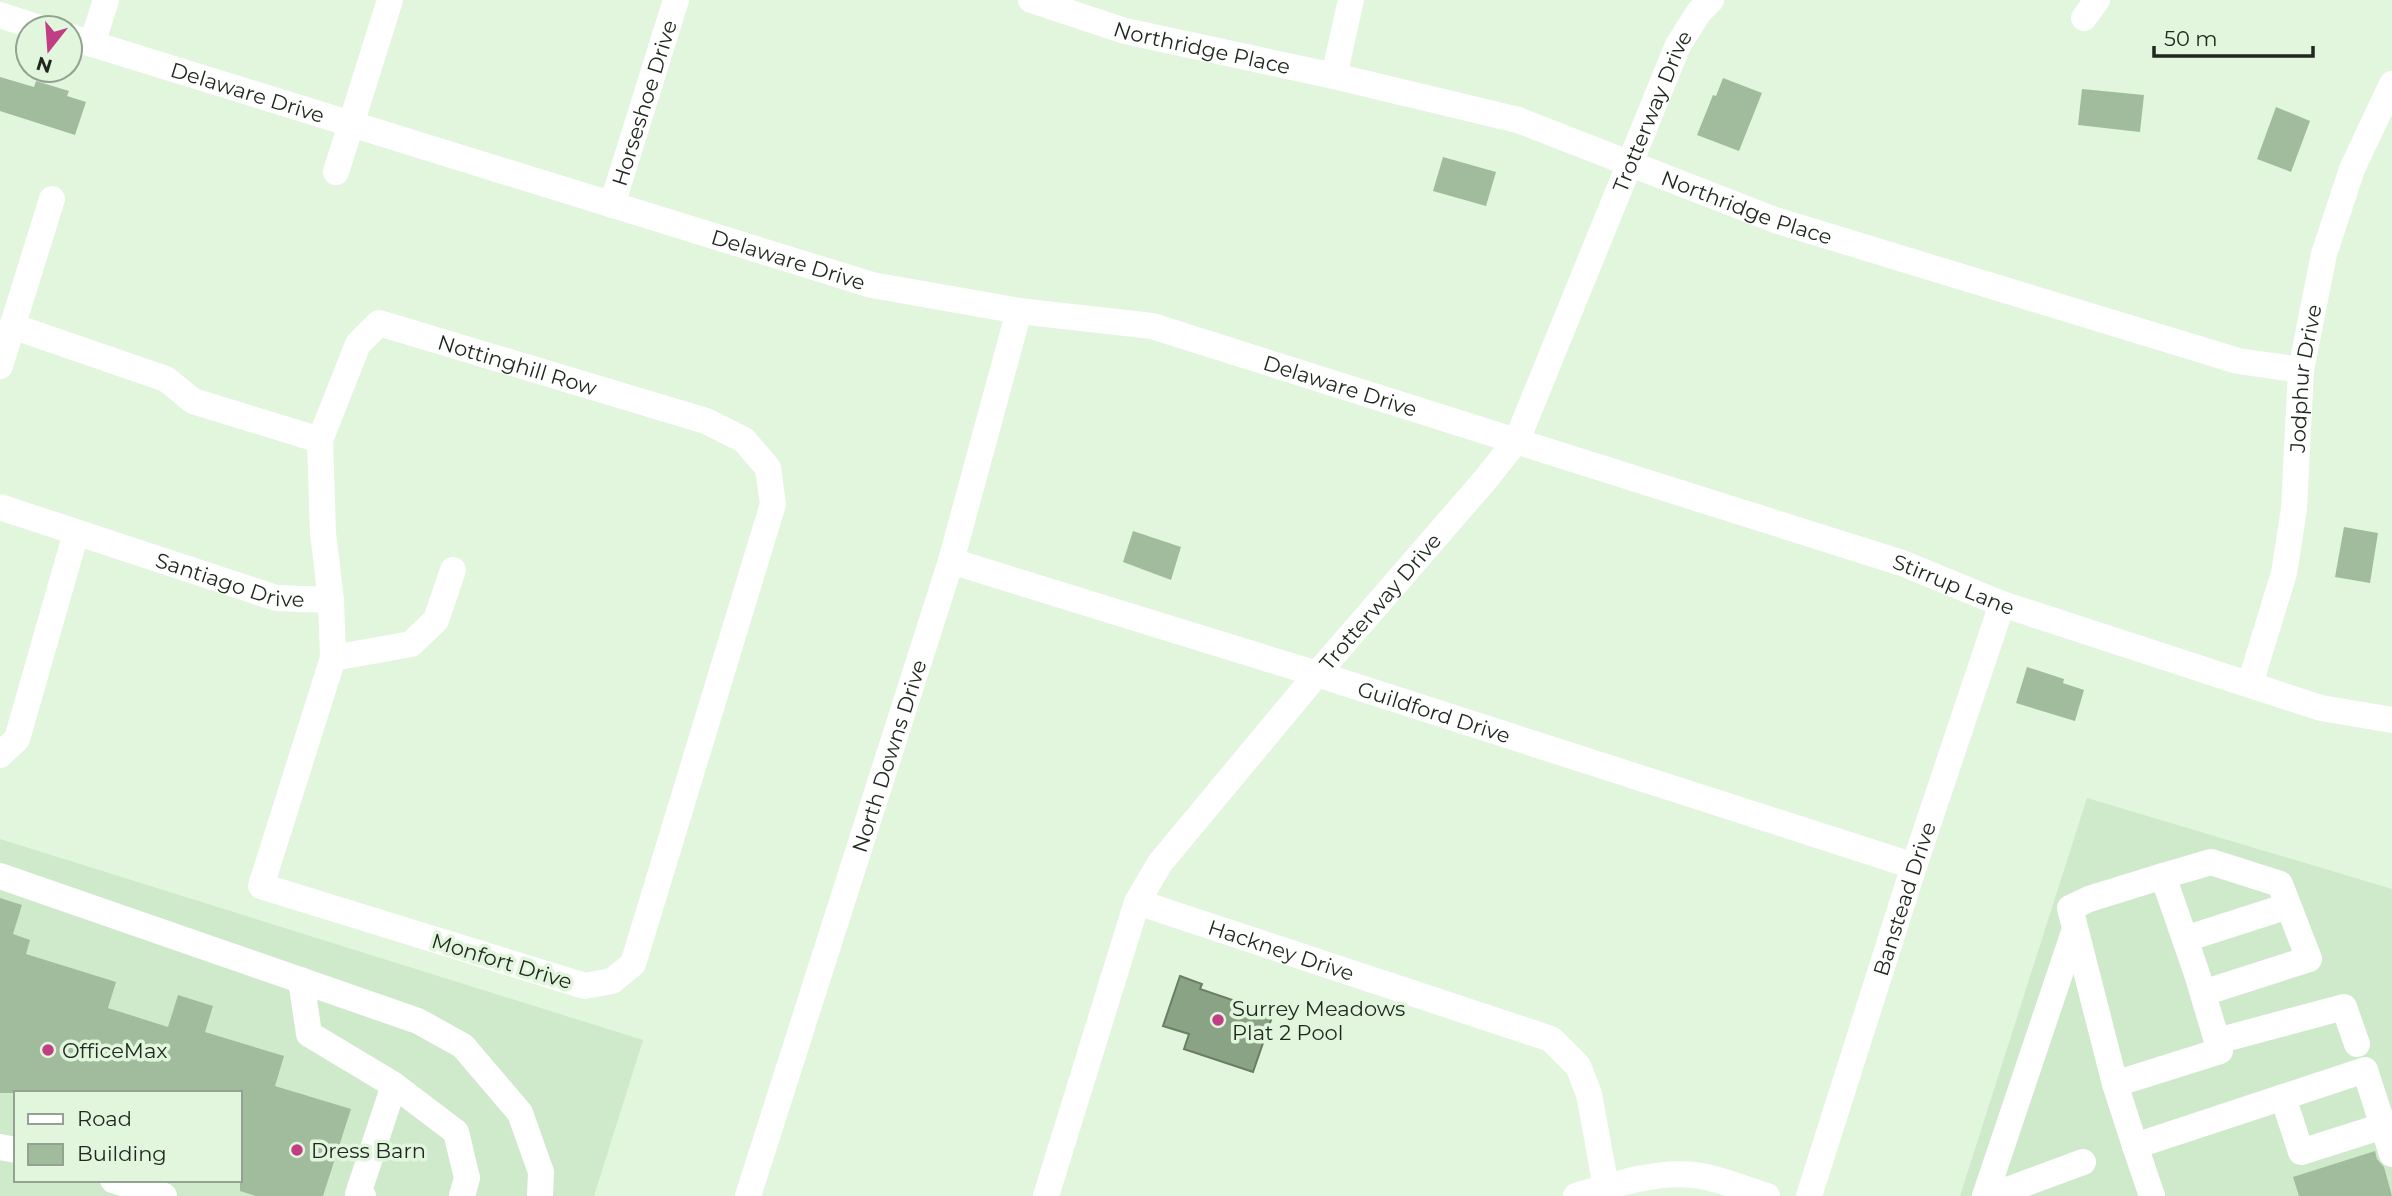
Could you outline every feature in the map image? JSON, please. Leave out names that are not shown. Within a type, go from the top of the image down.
[{"type":"street","points":[[84,36],[106,0]]},
{"type":"street","points":[[336,172],[390,0]]},
{"type":"street","name":"Horseshoe Drive","points":[[612,205],[676,0]]},
{"type":"street","name":"Northridge Place","points":[[1031,0],[1125,31],[1334,76],[1518,120],[1628,165],[1788,224],[2238,361],[2301,370]]},
{"type":"street","points":[[1334,76],[1351,0]]},
{"type":"street","name":"Trotterway Drive","points":[[1046,1196],[1137,902],[1160,863],[1517,440],[1678,45],[1710,0]]},
{"type":"street","name":"Delaware Drive","points":[[84,42],[872,285],[1019,311],[1152,326],[1517,440]]},
{"type":"street","name":"Jodphur Drive","points":[[2250,684],[2284,573],[2294,509],[2301,370],[2324,254],[2352,169],[2392,84]]},
{"type":"street","points":[[0,366],[52,199]]},
{"type":"street","name":"North Downs Drive","points":[[748,1196],[951,561],[1019,311]]},
{"type":"street","name":"Nottinghill Row","points":[[331,600],[323,533],[320,440],[358,344],[379,323],[706,421],[744,440],[768,468]]},
{"type":"street","points":[[12,326],[166,379],[193,401],[320,440]]},
{"type":"street","name":"Stirrup Lane","points":[[1517,440],[1902,563],[2002,604],[2321,708],[2392,720]]},
{"type":"street","name":"Monfort Drive","points":[[333,658],[261,886],[585,986],[612,981],[633,964],[675,826],[772,504],[768,468]]},
{"type":"street","name":"Santiago Drive","points":[[0,507],[276,598],[331,600],[333,658]]},
{"type":"street","points":[[0,755],[17,739],[76,533]]},
{"type":"street","name":"Guildford Drive","points":[[951,561],[1317,674],[1914,866]]},
{"type":"street","points":[[333,658],[411,644],[436,620],[453,570]]},
{"type":"street","name":"Banstead Drive","points":[[1809,1196],[1914,866],[2002,604]]},
{"type":"street","points":[[2152,1196],[2115,1084],[2070,908],[2088,898],[2211,862],[2280,884],[2308,959],[2203,993]]},
{"type":"street","points":[[0,876],[418,1020],[463,1046],[520,1113],[541,1172],[540,1196]]},
{"type":"street","points":[[2115,1084],[2220,1051],[2163,876]]},
{"type":"street","name":"Hackney Drive","points":[[1137,902],[1551,1039],[1578,1066],[1589,1094],[1606,1187]]},
{"type":"street","points":[[2185,939],[2288,906]]},
{"type":"street","points":[[1985,1196],[2074,932]]},
{"type":"street","points":[[301,979],[309,1034],[394,1085],[456,1132],[467,1178],[462,1196]]},
{"type":"street","points":[[2217,1041],[2344,1007],[2357,1044]]},
{"type":"street","points":[[2135,1146],[2365,1070],[2392,1154]]},
{"type":"street","points":[[363,1196],[358,1194],[394,1085]]},
{"type":"street","points":[[2283,1097],[2301,1152],[2383,1126]]},
{"type":"street","points":[[1991,1196],[2083,1162]]},
{"type":"street","points":[[1576,1196],[1662,1175],[1695,1175],[1767,1196]]},
{"type":"street","points":[[119,1182],[164,1196]]},
{"type":"shaded area","points":[[2087,798],[2392,889],[2392,1196],[1960,1196]]},
{"type":"shaded area","points":[[0,839],[643,1040],[594,1196],[0,1196]]},
{"type":"shaded area","name":"Surrey Meadows Plat 2 Pool","points":[[1180,976],[1202,984],[1200,989],[1273,1014],[1253,1072],[1184,1049],[1189,1034],[1163,1026]]},
{"type":"building","points":[[0,77],[14,81],[14,84],[34,87],[35,84],[46,84],[69,91],[67,96],[86,102],[75,135],[0,111]]},
{"type":"building","points":[[1723,78],[1762,93],[1739,151],[1697,135]]},
{"type":"building","points":[[2082,89],[2144,95],[2140,132],[2078,125]]},
{"type":"building","points":[[2276,107],[2310,121],[2291,172],[2257,159]]},
{"type":"building","points":[[1443,157],[1496,172],[1486,206],[1433,191]]},
{"type":"building","points":[[2344,527],[2378,533],[2370,583],[2335,577]]},
{"type":"building","points":[[1133,531],[1181,547],[1171,580],[1123,562]]},
{"type":"building","points":[[2027,667],[2064,679],[2063,683],[2084,690],[2075,721],[2016,703]]},
{"type":"building","points":[[0,898],[22,905],[13,934],[30,940],[26,954],[116,982],[108,1008],[168,1027],[178,995],[213,1006],[205,1032],[284,1056],[275,1086],[351,1109],[323,1196],[256,1196],[240,1191],[242,1091],[0,1093]]},
{"type":"building","points":[[2375,1151],[2377,1159],[2384,1167],[2392,1196],[2299,1196],[2293,1177]]},
{"type":"place","name":"Surrey Meadows Plat 2 Pool","points":[[1218,1020]]},
{"type":"place","name":"OfficeMax","points":[[48,1050]]},
{"type":"place","name":"Dress Barn","points":[[297,1150]]}]
